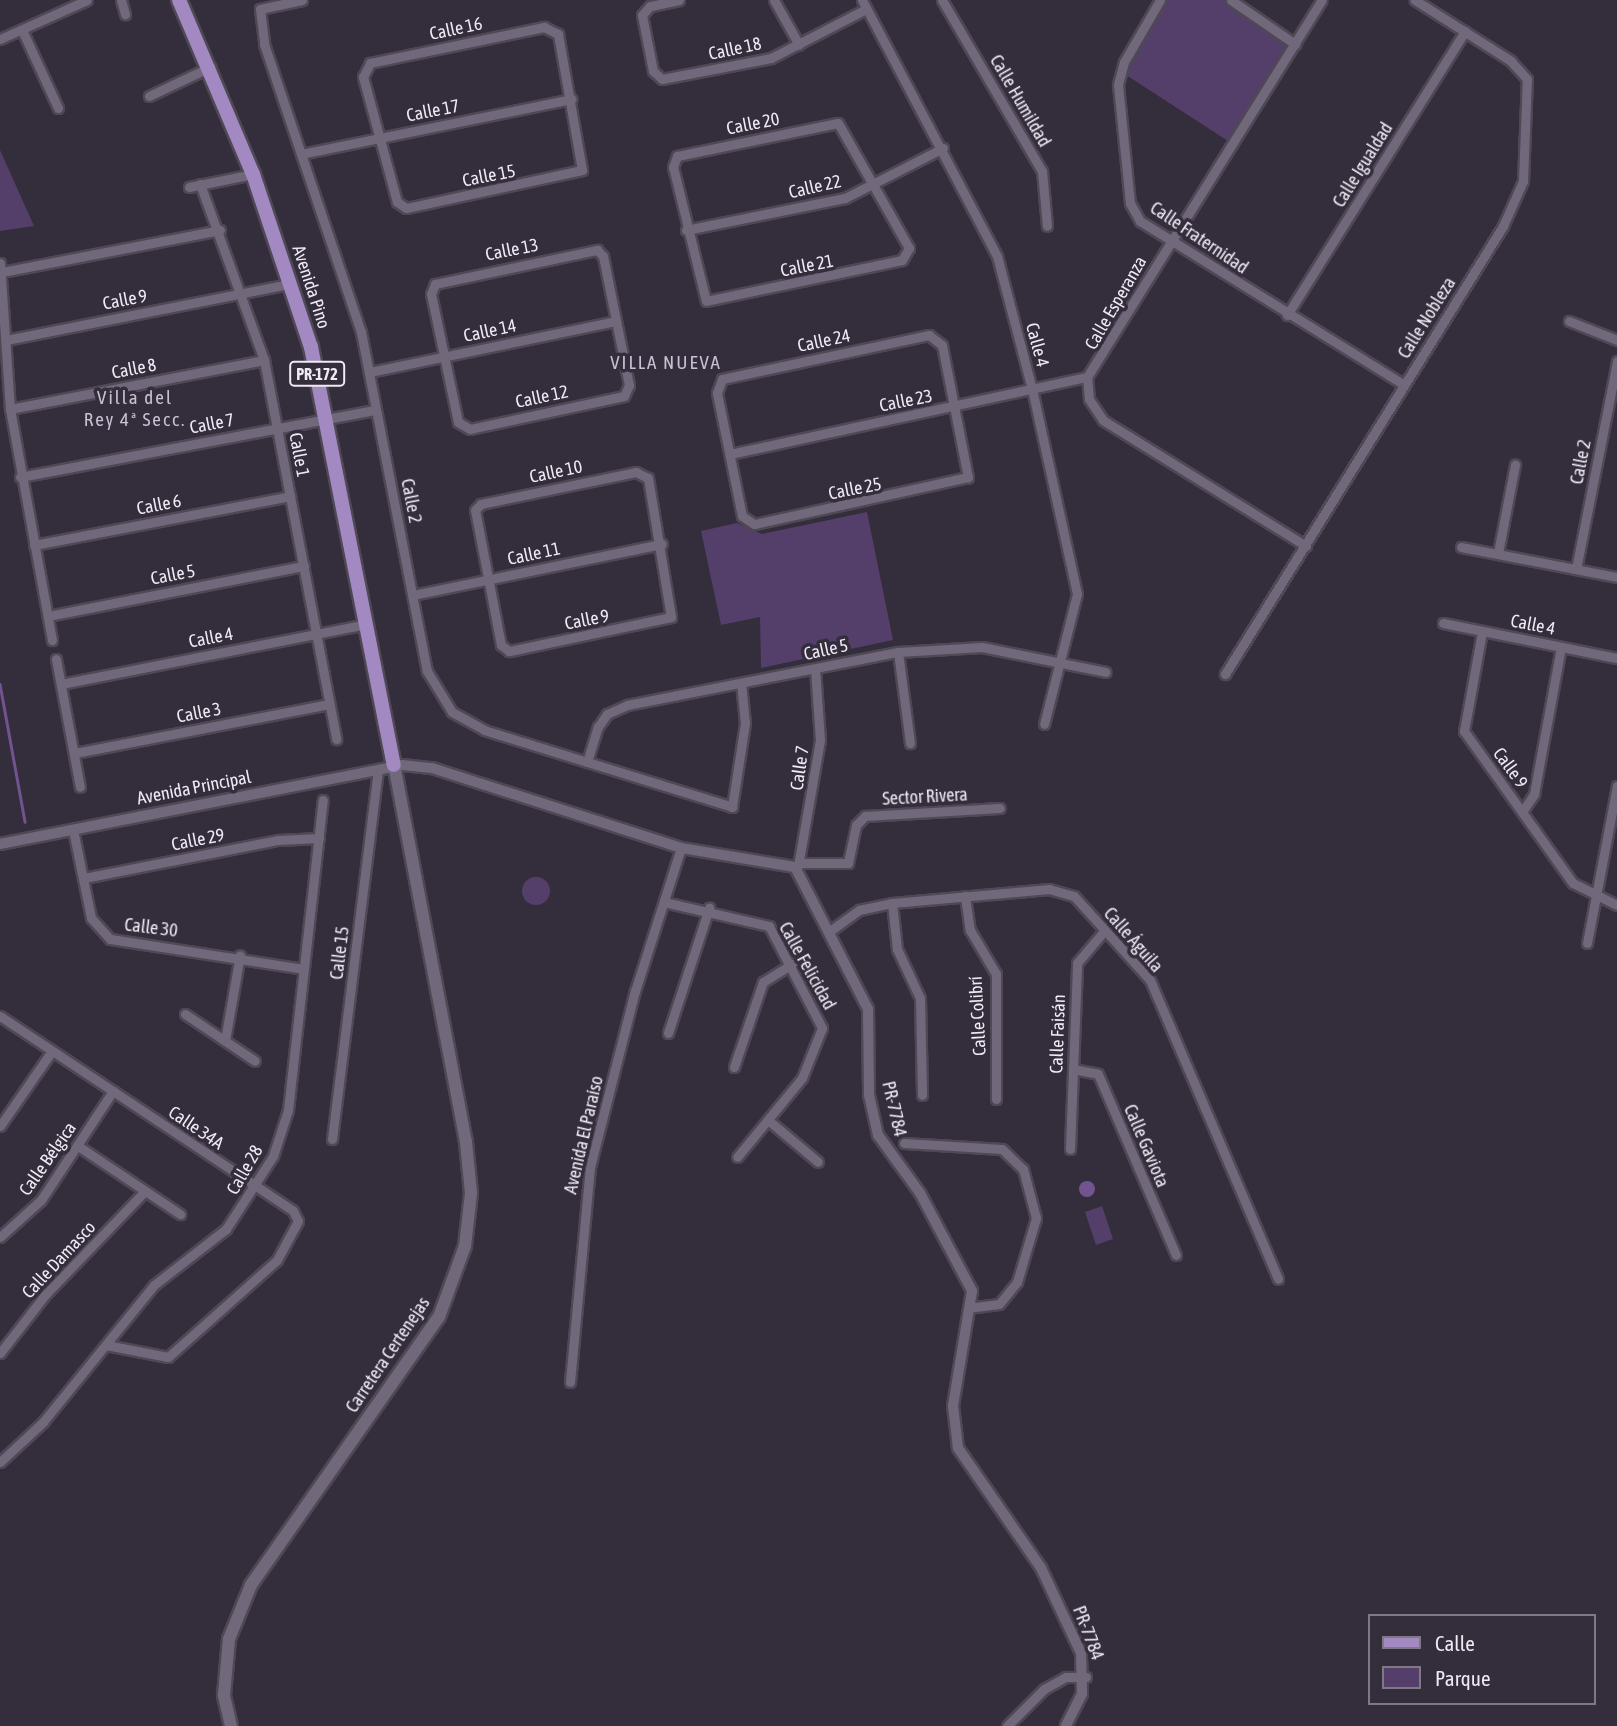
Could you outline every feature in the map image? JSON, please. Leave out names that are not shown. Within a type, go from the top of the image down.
[{"type":"main road","name":"Avenida Pino","points":[[179,0],[210,67],[253,174],[290,284],[327,420],[394,765]]},
{"type":"main road","name":"Carretera Certenejas","points":[[230,1726],[225,1695],[229,1639],[251,1584],[439,1317],[465,1246],[471,1193],[466,1142],[394,765]]},
{"type":"street","points":[[0,39],[88,0]]},
{"type":"street","points":[[121,0],[125,14]]},
{"type":"street","name":"Calle 2","points":[[302,0],[260,9],[264,44],[370,372],[427,671],[452,712],[484,730],[732,807],[745,723],[741,682]]},
{"type":"street","name":"Calle 18","points":[[679,0],[650,6],[643,22],[653,71],[662,79],[771,58],[799,45],[864,4]]},
{"type":"street","points":[[774,0],[799,45]]},
{"type":"street","name":"Calle Humildad","points":[[942,0],[1042,171],[1046,226]]},
{"type":"street","name":"Calle Fraternidad","points":[[1160,0],[1124,62],[1118,85],[1130,203],[1140,221],[1287,315],[1404,385]]},
{"type":"street","points":[[1231,0],[1295,44]]},
{"type":"street","name":"Calle Esperanza","points":[[1087,377],[1322,0]]},
{"type":"street","name":"Calle Nobleza","points":[[1225,674],[1503,226],[1523,181],[1527,79],[1465,31],[1415,0]]},
{"type":"street","name":"Calle 4","points":[[864,4],[943,148],[997,257],[1032,389],[1077,594],[1063,660],[1044,724]]},
{"type":"street","points":[[22,30],[58,108]]},
{"type":"street","name":"Calle 16","points":[[376,138],[363,77],[370,63],[531,30],[558,34],[571,99]]},
{"type":"street","name":"Calle Igualdad","points":[[1287,315],[1465,31]]},
{"type":"street","points":[[149,96],[210,67]]},
{"type":"street","name":"Calle 17","points":[[301,154],[571,99]]},
{"type":"street","name":"Calle 15","points":[[376,138],[397,202],[406,208],[529,185],[582,170],[571,99]]},
{"type":"street","name":"Calle 20","points":[[686,230],[673,167],[677,156],[692,152],[838,123],[876,184]]},
{"type":"street","name":"Calle 22","points":[[686,230],[845,198],[943,148]]},
{"type":"street","points":[[189,187],[253,174]]},
{"type":"street","name":"Calle 1","points":[[200,184],[220,230],[264,360],[336,739]]},
{"type":"street","name":"Calle 21","points":[[686,230],[706,301],[880,268],[902,260],[909,248],[876,184]]},
{"type":"street","points":[[52,640],[20,477],[10,409],[1,267],[220,230]]},
{"type":"street","name":"Calle 13","points":[[445,356],[431,294],[443,279],[597,250],[616,321]]},
{"type":"street","name":"Calle 9","points":[[6,340],[290,284]]},
{"type":"street","name":"Calle 14","points":[[370,372],[616,321]]},
{"type":"street","name":"Calle 12","points":[[445,356],[457,422],[483,426],[624,396],[629,385],[616,321]]},
{"type":"street","points":[[1569,321],[1617,340]]},
{"type":"street","name":"Calle 24","points":[[730,454],[717,393],[722,379],[929,335],[942,345],[957,407]]},
{"type":"street","name":"Calle 8","points":[[10,409],[264,360]]},
{"type":"street","name":"Calle 2","points":[[1576,569],[1617,361]]},
{"type":"street","points":[[1087,377],[1089,398],[1103,420],[1306,546]]},
{"type":"street","name":"Calle 23","points":[[730,454],[1087,377]]},
{"type":"street","name":"Calle 25","points":[[730,454],[742,516],[754,524],[872,502],[968,477],[957,407]]},
{"type":"street","name":"Calle 7","points":[[20,477],[376,410]]},
{"type":"street","points":[[1498,553],[1516,465]]},
{"type":"street","name":"Calle 10","points":[[488,579],[475,510],[481,504],[610,477],[636,472],[648,478],[662,544]]},
{"type":"street","name":"Calle 6","points":[[34,545],[290,496]]},
{"type":"street","name":"Calle 9","points":[[488,579],[501,645],[509,651],[659,622],[671,617],[674,607],[662,544]]},
{"type":"street","name":"Calle 11","points":[[413,595],[662,544]]},
{"type":"street","points":[[1461,547],[1617,577]]},
{"type":"street","name":"Calle 5","points":[[48,616],[304,566]]},
{"type":"street","name":"Calle 4","points":[[61,684],[366,624]]},
{"type":"street","name":"Calle 4","points":[[1443,624],[1617,657]]},
{"type":"street","name":"Calle 9","points":[[1482,632],[1464,731],[1573,883],[1595,898]]},
{"type":"street","name":"Calle 5","points":[[587,762],[607,714],[741,682],[898,652],[982,647],[1063,660],[1106,672]]},
{"type":"street","points":[[1522,812],[1534,794],[1562,647]]},
{"type":"street","points":[[898,652],[910,743]]},
{"type":"street","points":[[56,659],[80,787]]},
{"type":"street","name":"Calle 7","points":[[799,865],[820,740],[815,669]]},
{"type":"street","name":"Calle 3","points":[[75,753],[329,704]]},
{"type":"street","points":[[394,765],[432,768],[681,848],[799,865]]},
{"type":"street","name":"Avenida Principal","points":[[0,844],[378,771],[394,765]]},
{"type":"street","name":"Calle 15","points":[[332,1139],[378,771]]},
{"type":"street","points":[[1587,943],[1617,786]]},
{"type":"street","name":"Calle 28","points":[[0,1462],[44,1422],[154,1285],[226,1229],[256,1186],[288,1110],[323,800]]},
{"type":"street","name":"Sector Rivera","points":[[799,865],[848,863],[856,825],[865,816],[1000,808]]},
{"type":"street","name":"Calle 30","points":[[73,830],[91,918],[110,939],[240,955],[304,969]]},
{"type":"street","name":"Calle 29","points":[[84,878],[278,840],[319,838]]},
{"type":"street","points":[[664,902],[681,848]]},
{"type":"street","name":"PR-7784","points":[[799,865],[867,1009],[869,1094],[878,1135],[920,1193],[972,1291],[972,1307],[953,1406],[958,1448],[1041,1568],[1081,1653],[1086,1677],[1066,1726]]},
{"type":"street","name":"Calle Águila","points":[[831,931],[859,910],[892,903],[1049,889],[1074,897],[1150,979],[1278,1279]]},
{"type":"street","name":"Calle Colibrí","points":[[965,896],[970,930],[996,974],[996,1099]]},
{"type":"street","points":[[1595,898],[1617,905]]},
{"type":"street","name":"Calle Felicidad","points":[[664,902],[709,908],[769,926],[792,964],[822,1028],[802,1078],[737,1157]]},
{"type":"street","name":"Avenida El Paraíso","points":[[570,1382],[590,1167],[664,902]]},
{"type":"street","points":[[892,903],[897,949],[920,998],[922,1095]]},
{"type":"street","points":[[668,1032],[709,908]]},
{"type":"street","name":"Calle Faisán","points":[[1070,1149],[1077,963],[1105,930]]},
{"type":"street","points":[[225,1040],[240,955]]},
{"type":"street","points":[[734,1067],[763,982],[792,964]]},
{"type":"street","points":[[185,1014],[255,1061]]},
{"type":"street","name":"Calle 34A","points":[[0,1016],[293,1211],[298,1222],[277,1260],[168,1357],[106,1345]]},
{"type":"street","points":[[0,1126],[51,1051]]},
{"type":"street","name":"Calle Gaviota","points":[[1073,1069],[1098,1074],[1176,1255]]},
{"type":"street","name":"Calle Bélgica","points":[[0,1237],[41,1200],[113,1091]]},
{"type":"street","points":[[768,1120],[818,1162]]},
{"type":"street","points":[[904,1143],[1002,1149],[1023,1169],[1036,1218],[1017,1282],[999,1304],[972,1307]]},
{"type":"street","points":[[78,1146],[180,1214]]},
{"type":"street","name":"Calle Damasco","points":[[0,1353],[45,1295],[145,1191]]},
{"type":"street","points":[[1007,1726],[1044,1689],[1066,1677],[1086,1677]]},
{"type":"green space","points":[[1163,0],[1226,0],[1287,44],[1228,141],[1123,73]]},
{"type":"green space","points":[[0,150],[34,226],[0,231]]},
{"type":"green space","points":[[867,512],[893,640],[761,668],[760,617],[721,625],[701,531],[737,523],[762,534]]},
{"type":"green space","points":[[536,877],[546,881],[550,891],[546,901],[536,905],[526,901],[522,891],[526,881]]},
{"type":"green space","points":[[1102,1206],[1113,1239],[1096,1245],[1085,1212]]},
{"type":"shaded area","points":[[1084,1181],[1090,1181],[1095,1189],[1093,1195],[1084,1197],[1079,1192],[1079,1186]]},
{"type":"waterway","points":[[0,684],[25,822]]},
{"type":"district","name":"VILLA NUEVA","points":[[666,363]]},
{"type":"district","name":"Villa del Rey 4ª Secc.","points":[[135,409]]}]
